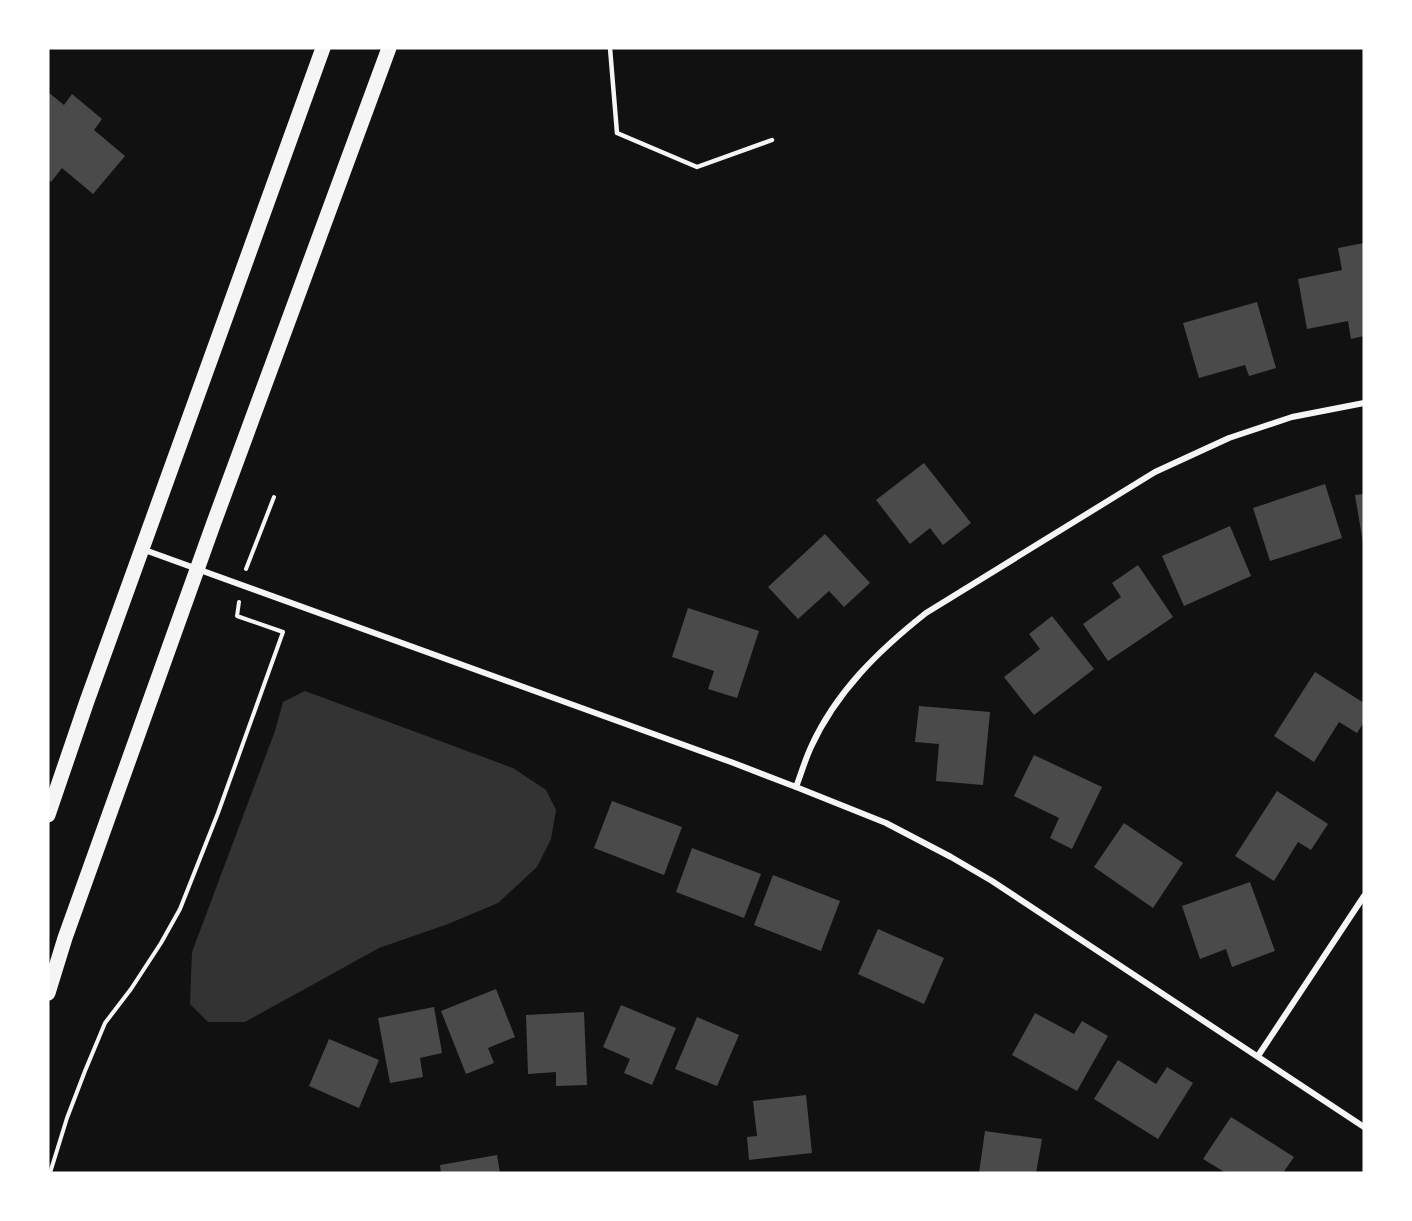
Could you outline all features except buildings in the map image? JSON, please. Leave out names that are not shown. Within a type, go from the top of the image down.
[{"type":"main road","points":[[48,815],[323,48]]},
{"type":"main road","points":[[48,993],[65,938],[198,569],[389,48]]},
{"type":"street","points":[[796,787],[812,747],[835,705],[865,666],[926,613],[1155,472],[1229,438],[1292,417],[1364,403]]},
{"type":"street","points":[[142,549],[720,758],[886,823],[951,857],[1001,888],[1364,1127]]},
{"type":"street","points":[[1258,1056],[1364,896]]},
{"type":"lane","points":[[610,48],[617,133],[697,167],[772,140]]},
{"type":"path","points":[[50,1173],[78,1089],[105,1023],[131,989],[180,909],[218,813],[283,632],[237,616],[240,585],[274,497]]},
{"type":"shaded area","points":[[305,691],[513,768],[546,790],[556,810],[551,839],[537,867],[498,903],[448,924],[379,948],[245,1022],[208,1022],[190,1004],[192,952],[275,731],[283,702]]}]
